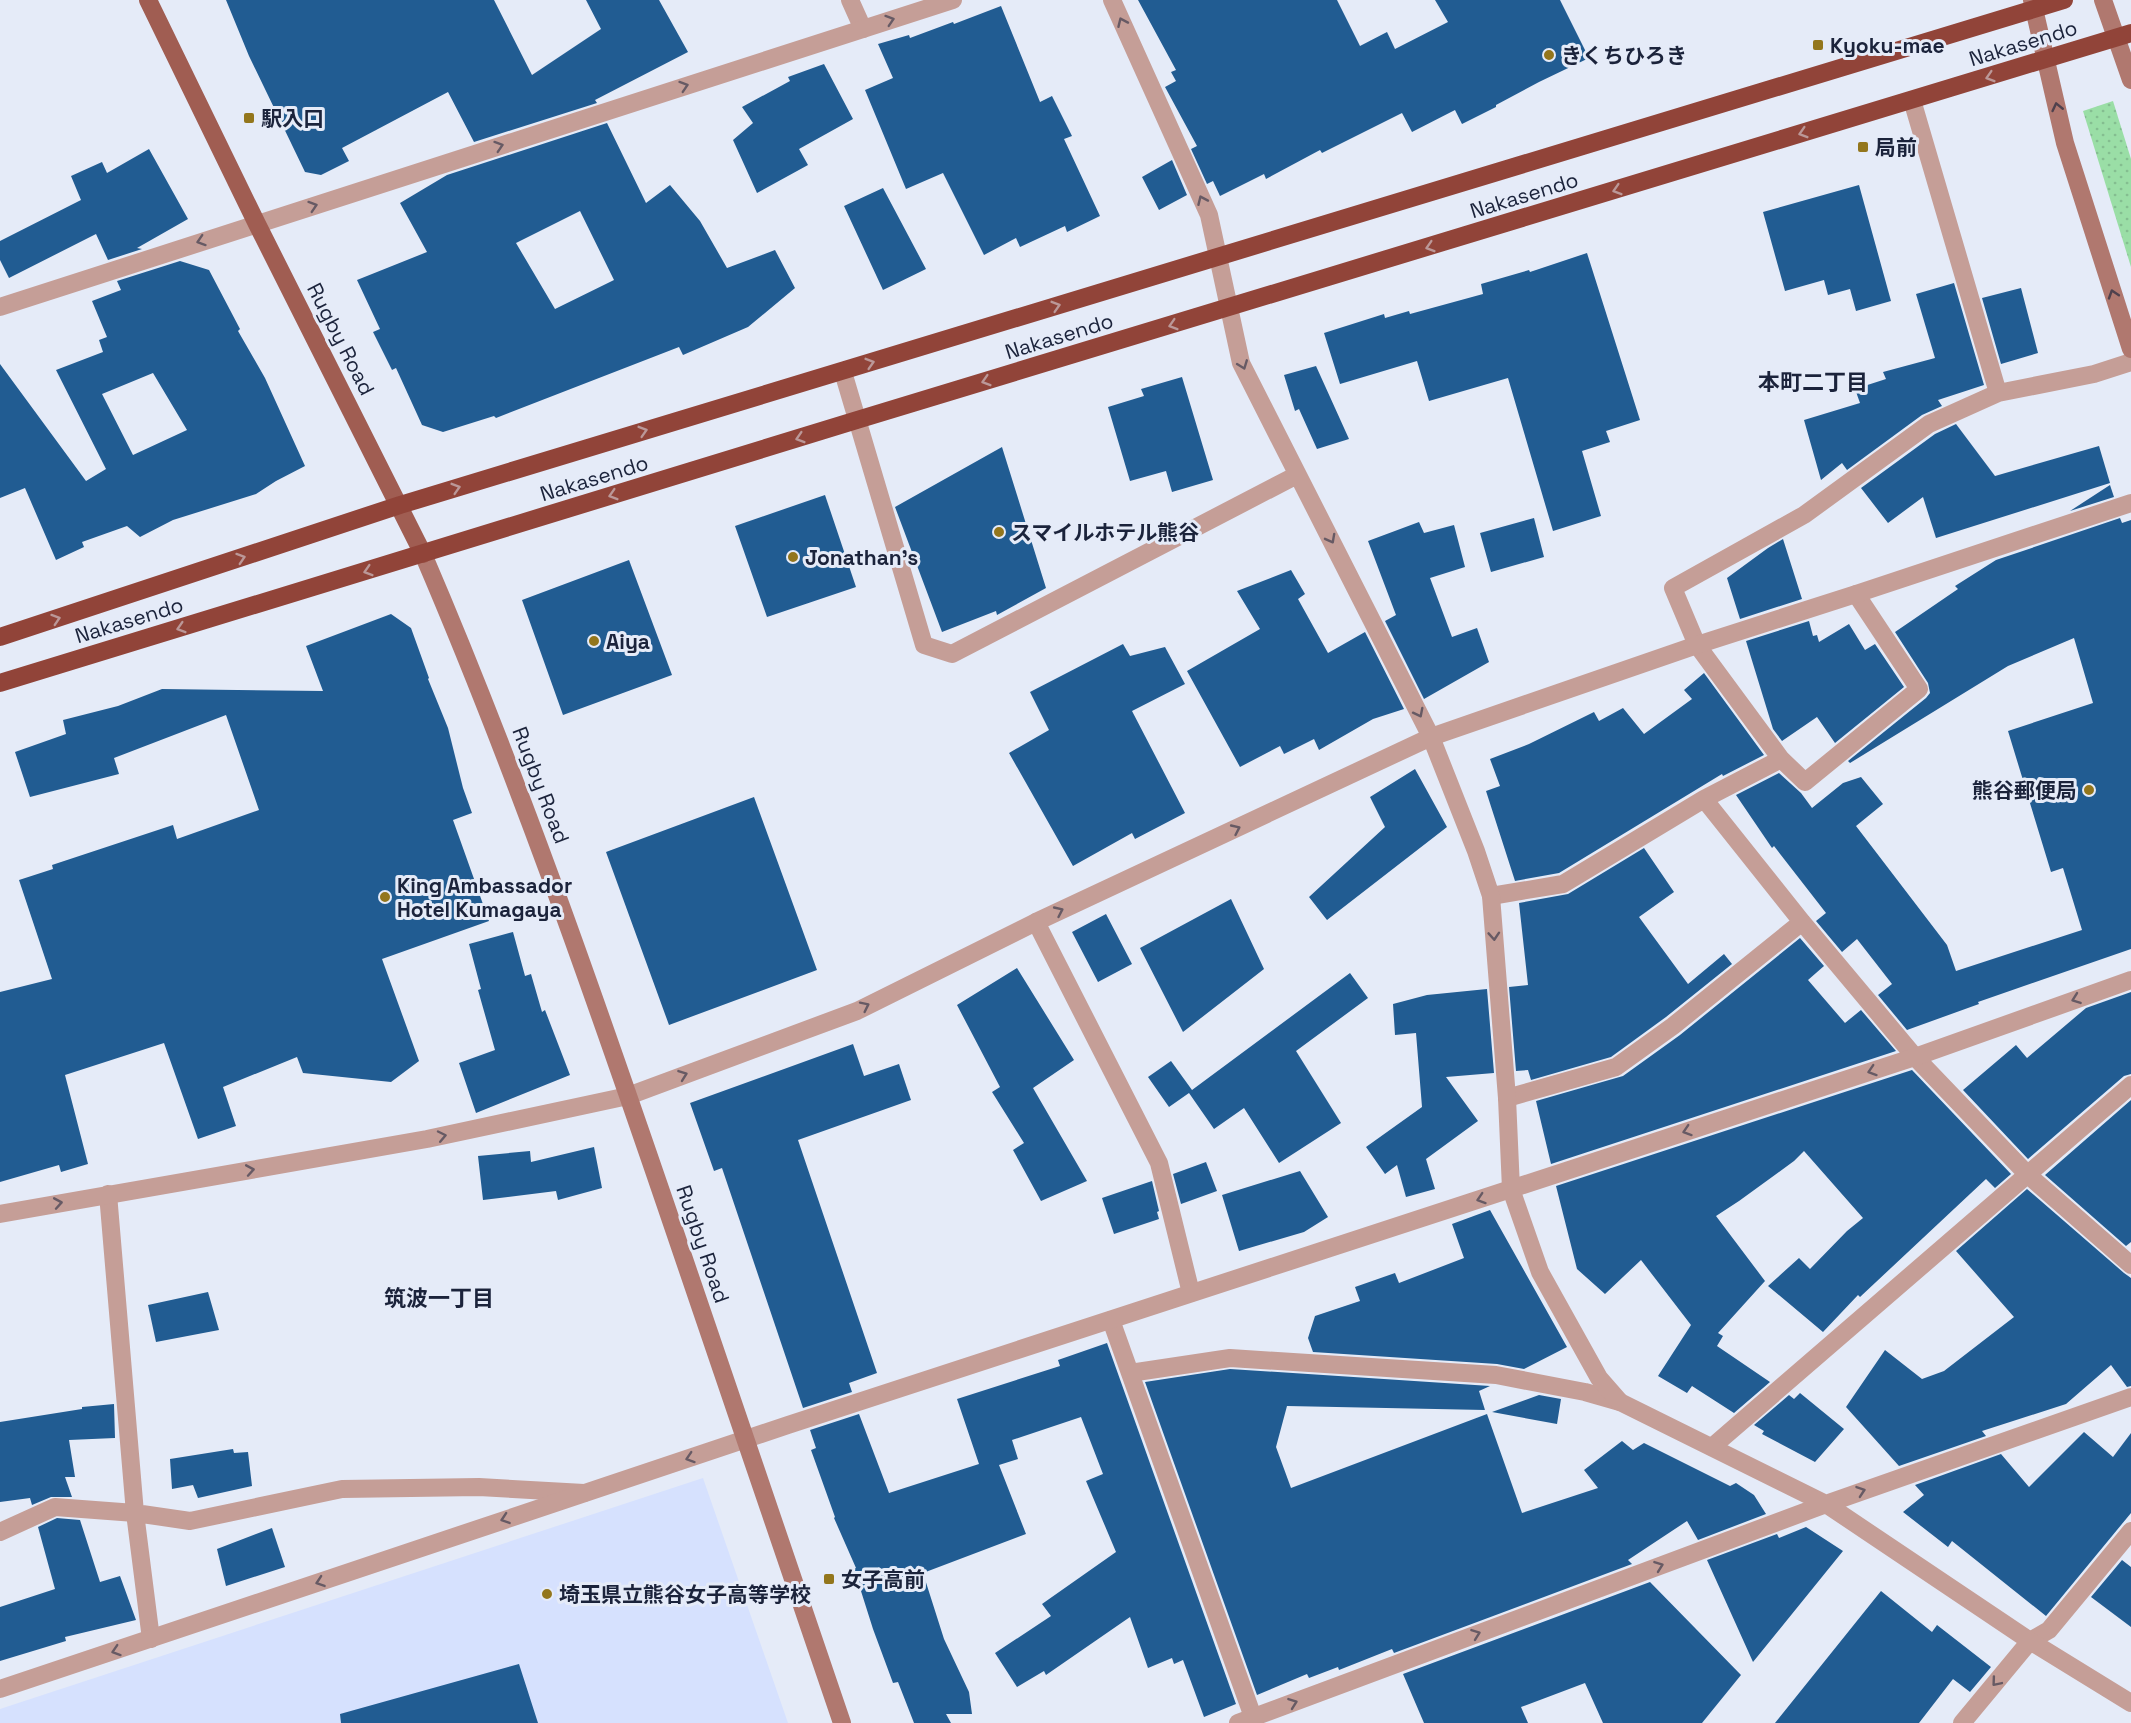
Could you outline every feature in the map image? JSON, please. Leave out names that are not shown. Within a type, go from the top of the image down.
[{"type":"highway","name":"Nakasendo","points":[[0,637],[400,505],[843,372],[2033,4],[2064,0]]},
{"type":"highway","name":"Nakasendo","points":[[0,683],[857,420],[2124,36]]},
{"type":"main road","name":"Rugby Road","points":[[148,0],[257,224],[400,505],[476,678],[542,851],[628,1096],[842,1723]]},
{"type":"main road","points":[[2103,0],[2124,36],[2131,80]]},
{"type":"main road","points":[[2033,4],[2065,143],[2131,349]]},
{"type":"street","points":[[850,0],[863,29]]},
{"type":"street","points":[[0,307],[952,0]]},
{"type":"street","points":[[1112,0],[1209,215],[1241,363],[1431,737],[1476,851],[1491,896],[1507,1098],[1511,1189],[1540,1272],[1599,1378],[1620,1402]]},
{"type":"street","points":[[1912,100],[1998,393]]},
{"type":"street","points":[[1856,594],[1919,689],[1804,782],[1781,759],[1697,645],[1673,588],[1804,515],[1929,424],[1998,393],[2094,374],[2131,362]]},
{"type":"street","points":[[843,372],[924,645],[952,654],[1297,475]]},
{"type":"street","points":[[0,1214],[427,1139],[628,1096],[857,1011],[1036,922],[1431,737],[1697,645],[2131,503]]},
{"type":"street","points":[[1491,896],[1563,884],[1704,799],[1781,759]]},
{"type":"street","points":[[1704,799],[1802,922],[1915,1057],[2028,1175],[2131,1265]]},
{"type":"street","points":[[1036,922],[1159,1163],[1191,1293]]},
{"type":"street","points":[[1507,1098],[1616,1067],[1673,1026],[1802,922]]},
{"type":"street","points":[[0,1689],[746,1439],[1915,1057],[2131,980]]},
{"type":"street","points":[[1712,1447],[2131,1085]]},
{"type":"street","points":[[108,1194],[135,1513],[151,1639]]},
{"type":"street","points":[[1111,1320],[1246,1720],[1826,1504],[2131,1398]]},
{"type":"street","points":[[1130,1373],[1230,1358],[1496,1375],[1586,1392],[1620,1402],[1826,1504],[2030,1641],[2131,1703]]},
{"type":"street","points":[[0,1532],[55,1507],[135,1513],[190,1521],[342,1489],[479,1487],[584,1493]]},
{"type":"street","points":[[1962,1723],[2030,1641],[2049,1630],[2131,1531]]},
{"type":"shaded area","name":"埼玉県立熊谷女子高等学校","points":[[703,1478],[788,1723],[0,1723],[0,1709]]},
{"type":"green space","points":[[2113,101],[2131,159],[2131,267],[2083,111]]},
{"type":"building","points":[[226,0],[494,0],[532,75],[601,29],[586,0],[659,0],[688,52],[595,100],[597,103],[474,142],[448,92],[342,148],[349,161],[321,175],[305,172],[249,56]]},
{"type":"building","points":[[1138,0],[1337,0],[1360,46],[1387,32],[1395,49],[1448,22],[1435,0],[1560,0],[1589,58],[1462,124],[1455,110],[1412,132],[1402,113],[1322,153],[1320,150],[1266,179],[1264,174],[1220,196],[1213,181],[1207,184],[1191,149],[1197,146],[1165,87],[1176,81],[1171,72],[1176,70]]},
{"type":"building","points":[[1001,6],[1040,102],[1052,96],[1072,136],[1064,139],[1100,216],[1067,232],[1065,226],[1020,247],[1016,238],[984,255],[943,173],[906,189],[865,90],[893,78],[878,44],[909,35],[910,38]]},
{"type":"building","points":[[824,64],[853,119],[799,149],[808,165],[757,193],[733,140],[753,123],[742,107],[790,81],[788,77]]},
{"type":"building","points":[[607,123],[646,203],[670,185],[700,221],[727,268],[775,250],[795,288],[748,327],[683,355],[679,347],[496,418],[494,416],[443,432],[422,425],[396,368],[392,370],[373,332],[380,329],[357,280],[427,252],[400,203],[447,175]],"holes":[[[580,211],[614,280],[555,309],[516,243]]]},
{"type":"building","points":[[149,149],[188,219],[137,248],[142,249],[108,260],[96,234],[9,278],[0,260],[0,241],[81,200],[71,176],[102,162],[107,173]]},
{"type":"building","points":[[1172,160],[1187,195],[1159,210],[1142,177]]},
{"type":"building","points":[[1859,185],[1891,301],[1856,311],[1850,289],[1828,295],[1824,280],[1785,291],[1763,212]]},
{"type":"building","points":[[883,188],[926,269],[883,290],[844,206]]},
{"type":"building","points":[[1587,253],[1640,420],[1606,431],[1610,442],[1582,451],[1601,516],[1553,531],[1508,378],[1429,401],[1417,361],[1340,384],[1324,333],[1384,314],[1385,318],[1409,311],[1410,314],[1483,294],[1481,284],[1529,270],[1530,272]]},
{"type":"building","points":[[180,261],[209,270],[240,329],[238,331],[265,378],[305,466],[256,494],[173,520],[140,537],[127,526],[82,542],[84,547],[56,560],[25,488],[0,498],[0,364],[86,481],[106,469],[56,370],[103,352],[99,340],[107,337],[92,301],[121,290],[117,281]],"holes":[[[153,373],[187,430],[133,455],[102,394]]]},
{"type":"building","points":[[1954,283],[1984,385],[1938,400],[1942,406],[1922,415],[1847,470],[1842,463],[1821,480],[1804,420],[1860,403],[1855,389],[1886,379],[1883,372],[1935,358],[1916,294]]},
{"type":"building","points":[[2021,288],[2038,353],[2001,364],[1982,298]]},
{"type":"building","points":[[1316,366],[1349,439],[1317,449],[1299,409],[1295,411],[1284,375]]},
{"type":"building","points":[[1182,377],[1213,480],[1172,492],[1166,471],[1130,481],[1108,407],[1144,396],[1141,389]]},
{"type":"building","points":[[1956,424],[1995,476],[2099,446],[2110,483],[1936,538],[1923,497],[1888,523],[1861,488],[1935,434]]},
{"type":"building","points":[[1002,447],[1046,588],[997,615],[996,611],[942,632],[895,507]]},
{"type":"building","points":[[2110,485],[2114,497],[2070,511]]},
{"type":"building","points":[[825,495],[856,587],[767,617],[735,526]]},
{"type":"building","points":[[1534,518],[1544,557],[1491,572],[1480,533]]},
{"type":"building","points":[[2120,518],[2122,523],[2131,520],[2131,949],[1978,1002],[1979,1004],[1907,1030],[1878,995],[1892,984],[1857,939],[1842,952],[1816,921],[1826,913],[1774,846],[1772,848],[1736,795],[1779,773],[1801,793],[1812,808],[1843,783],[1861,777],[1883,804],[1856,826],[1947,945],[1956,971],[2082,930],[2063,868],[2051,872],[2008,731],[2093,703],[2074,638],[2008,666],[1850,763],[1848,761],[1930,693],[1928,683],[1895,632],[1958,589],[1955,586],[1996,560]]},
{"type":"building","points":[[1419,522],[1424,533],[1454,525],[1465,567],[1430,578],[1452,637],[1477,628],[1489,662],[1424,699],[1385,621],[1396,615],[1368,541]]},
{"type":"building","points":[[1783,539],[1802,599],[1740,619],[1727,578]]},
{"type":"building","points":[[629,560],[672,675],[563,715],[522,600]]},
{"type":"building","points":[[1291,570],[1305,594],[1298,599],[1328,653],[1365,632],[1404,709],[1373,719],[1319,750],[1314,739],[1284,754],[1280,746],[1240,767],[1187,671],[1260,629],[1237,591]]},
{"type":"building","points":[[391,614],[411,628],[448,728],[463,788],[472,813],[453,820],[489,921],[382,959],[419,1061],[391,1082],[303,1073],[297,1057],[223,1087],[236,1126],[198,1139],[164,1043],[65,1075],[88,1164],[61,1172],[59,1165],[0,1182],[0,992],[52,979],[19,880],[53,869],[52,865],[173,825],[177,839],[259,810],[226,715],[114,758],[119,774],[30,797],[15,752],[66,734],[63,720],[118,706],[162,689],[323,691],[306,646]]},
{"type":"building","points":[[1809,621],[1813,636],[1817,635],[1819,642],[1849,624],[1865,650],[1875,644],[1904,687],[1835,743],[1817,717],[1782,741],[1773,729],[1746,641]]},
{"type":"building","points":[[1123,644],[1130,656],[1165,647],[1185,684],[1132,711],[1185,813],[1135,839],[1132,833],[1073,866],[1009,753],[1049,730],[1030,692]]},
{"type":"building","points":[[1704,673],[1764,755],[1723,776],[1722,774],[1559,873],[1515,881],[1486,791],[1500,786],[1490,759],[1529,744],[1594,712],[1599,721],[1623,708],[1644,734],[1692,699],[1684,690]]},
{"type":"building","points":[[1415,769],[1447,827],[1327,920],[1309,897],[1385,827],[1370,797]]},
{"type":"building","points":[[754,797],[817,970],[669,1025],[606,852]]},
{"type":"building","points":[[1644,848],[1674,892],[1639,917],[1688,984],[1724,954],[1732,964],[1666,1017],[1611,1057],[1531,1080],[1528,1070],[1516,1071],[1509,987],[1528,985],[1519,903],[1568,894]]},
{"type":"building","points":[[1231,899],[1264,969],[1183,1032],[1140,948]]},
{"type":"building","points":[[1106,914],[1132,964],[1098,982],[1072,932]]},
{"type":"building","points":[[513,932],[525,976],[531,974],[542,1012],[545,1010],[570,1075],[476,1113],[459,1063],[495,1050],[478,990],[481,989],[469,944]]},
{"type":"building","points":[[1800,938],[1824,966],[1808,980],[1845,1023],[1861,1010],[1896,1051],[1551,1164],[1536,1101],[1623,1076],[1680,1035]]},
{"type":"building","points":[[1017,968],[1074,1060],[1033,1088],[1087,1181],[1041,1201],[1013,1150],[1024,1143],[992,1092],[1000,1087],[957,1005]]},
{"type":"building","points":[[1350,973],[1368,998],[1296,1051],[1341,1123],[1279,1163],[1244,1108],[1214,1129],[1189,1093],[1169,1107],[1148,1077],[1171,1061],[1192,1090]]},
{"type":"building","points":[[1487,989],[1494,1073],[1446,1077],[1478,1121],[1426,1159],[1435,1189],[1406,1197],[1397,1165],[1385,1174],[1366,1147],[1422,1107],[1416,1033],[1395,1035],[1393,1004],[1427,995]]},
{"type":"building","points":[[2131,992],[2131,1074],[2124,1076],[2028,1159],[1963,1090],[2016,1045],[2027,1058],[2086,1008]]},
{"type":"building","points":[[853,1044],[864,1076],[899,1064],[911,1100],[798,1140],[877,1373],[849,1383],[852,1392],[803,1408],[722,1168],[714,1171],[690,1103]]},
{"type":"building","points":[[1912,1070],[2011,1174],[1995,1188],[1986,1179],[1860,1297],[1858,1295],[1823,1332],[1768,1286],[1799,1258],[1810,1269],[1863,1218],[1804,1151],[1794,1161],[1716,1216],[1765,1281],[1718,1333],[1723,1336],[1717,1346],[1770,1382],[1734,1413],[1692,1386],[1687,1393],[1658,1376],[1691,1325],[1641,1260],[1605,1294],[1577,1269],[1556,1186]]},
{"type":"building","points":[[2131,1100],[2131,1242],[2126,1246],[2045,1175]]},
{"type":"building","points":[[594,1147],[602,1188],[558,1200],[556,1191],[483,1200],[478,1156],[530,1151],[531,1162]]},
{"type":"building","points":[[1206,1162],[1217,1191],[1181,1204],[1173,1174]]},
{"type":"building","points":[[1300,1171],[1328,1217],[1304,1232],[1239,1251],[1222,1195]]},
{"type":"building","points":[[1152,1181],[1159,1219],[1114,1234],[1102,1198]]},
{"type":"building","points":[[2027,1189],[2131,1278],[2131,1386],[2127,1387],[2111,1365],[2066,1404],[1982,1431],[1986,1436],[1899,1466],[1846,1407],[1885,1350],[1922,1379],[1944,1371],[2014,1317],[1956,1251]]},
{"type":"building","points":[[1490,1210],[1567,1347],[1524,1369],[1497,1364],[1313,1352],[1308,1338],[1315,1316],[1360,1301],[1355,1287],[1395,1273],[1399,1283],[1464,1258],[1452,1224]]},
{"type":"building","points":[[208,1292],[219,1330],[156,1342],[148,1305]]},
{"type":"building","points":[[1107,1343],[1236,1704],[1204,1717],[1183,1660],[1174,1664],[1172,1658],[1148,1668],[1130,1617],[1046,1675],[1044,1671],[1017,1687],[995,1653],[1051,1616],[1042,1604],[1116,1552],[1086,1481],[1103,1474],[1081,1417],[1012,1440],[1018,1459],[999,1465],[1026,1534],[923,1573],[944,1639],[969,1692],[972,1714],[946,1714],[951,1723],[914,1723],[898,1682],[893,1683],[873,1629],[854,1569],[856,1568],[834,1518],[811,1450],[816,1448],[810,1430],[859,1414],[889,1493],[979,1464],[957,1399],[1060,1366],[1058,1360]]},
{"type":"building","points":[[1230,1369],[1490,1386],[1479,1391],[1485,1410],[1287,1406],[1276,1447],[1291,1488],[1487,1414],[1522,1513],[1598,1488],[1584,1470],[1622,1441],[1633,1450],[1644,1443],[1730,1486],[1736,1483],[1754,1495],[1766,1514],[1698,1540],[1687,1521],[1628,1560],[1632,1564],[1394,1653],[1392,1649],[1339,1670],[1338,1667],[1309,1678],[1307,1674],[1257,1695],[1145,1382]]},
{"type":"building","points":[[1800,1393],[1844,1429],[1815,1462],[1762,1434],[1764,1431],[1754,1425],[1789,1395],[1794,1399]]},
{"type":"building","points":[[1539,1395],[1561,1399],[1557,1424],[1492,1412]]},
{"type":"building","points":[[114,1404],[115,1438],[69,1440],[75,1477],[65,1477],[72,1497],[51,1497],[32,1505],[30,1498],[0,1502],[0,1422],[82,1409],[82,1407]]},
{"type":"building","points":[[2084,1432],[2113,1457],[2131,1433],[2131,1513],[2046,1616],[1952,1541],[1948,1547],[1903,1512],[1924,1495],[1915,1485],[2001,1454],[2029,1487]]},
{"type":"building","points":[[233,1449],[234,1453],[248,1452],[252,1486],[198,1498],[193,1485],[172,1489],[170,1459]]},
{"type":"building","points":[[57,1518],[80,1520],[100,1582],[120,1576],[136,1620],[65,1637],[66,1641],[0,1661],[0,1607],[55,1589],[38,1527]]},
{"type":"building","points":[[1806,1527],[1843,1551],[1753,1662],[1707,1560],[1777,1534],[1779,1538]]},
{"type":"building","points":[[272,1528],[285,1567],[226,1586],[217,1549]]},
{"type":"building","points":[[2122,1560],[2131,1567],[2131,1627],[2091,1597]]},
{"type":"building","points":[[1650,1582],[1741,1675],[1702,1723],[1603,1723],[1585,1683],[1521,1707],[1528,1723],[1424,1723],[1403,1674]]},
{"type":"building","points":[[1881,1591],[1932,1632],[1937,1625],[1991,1667],[1970,1692],[1953,1679],[1919,1723],[1775,1723]]},
{"type":"building","points":[[519,1664],[538,1723],[341,1723],[340,1714]]},
{"type":"place","name":"Kyoku-mae","points":[[1818,45]]},
{"type":"place","name":"きくちひろき","points":[[1549,55]]},
{"type":"place","name":"駅入口","points":[[249,118]]},
{"type":"place","name":"局前","points":[[1863,147]]},
{"type":"place","name":"スマイルホテル熊谷","points":[[999,532]]},
{"type":"place","name":"Jonathan's","points":[[793,557]]},
{"type":"place","name":"Aiya","points":[[594,641]]},
{"type":"place","name":"熊谷郵便局","points":[[2089,790]]},
{"type":"place","name":"King Ambassador Hotel Kumagaya","points":[[385,897]]},
{"type":"place","name":"女子高前","points":[[829,1579]]},
{"type":"place","name":"埼玉県立熊谷女子高等学校","points":[[547,1594]]},
{"type":"district","name":"本町二丁目","points":[[1813,382]]},
{"type":"district","name":"筑波一丁目","points":[[439,1298]]}]
